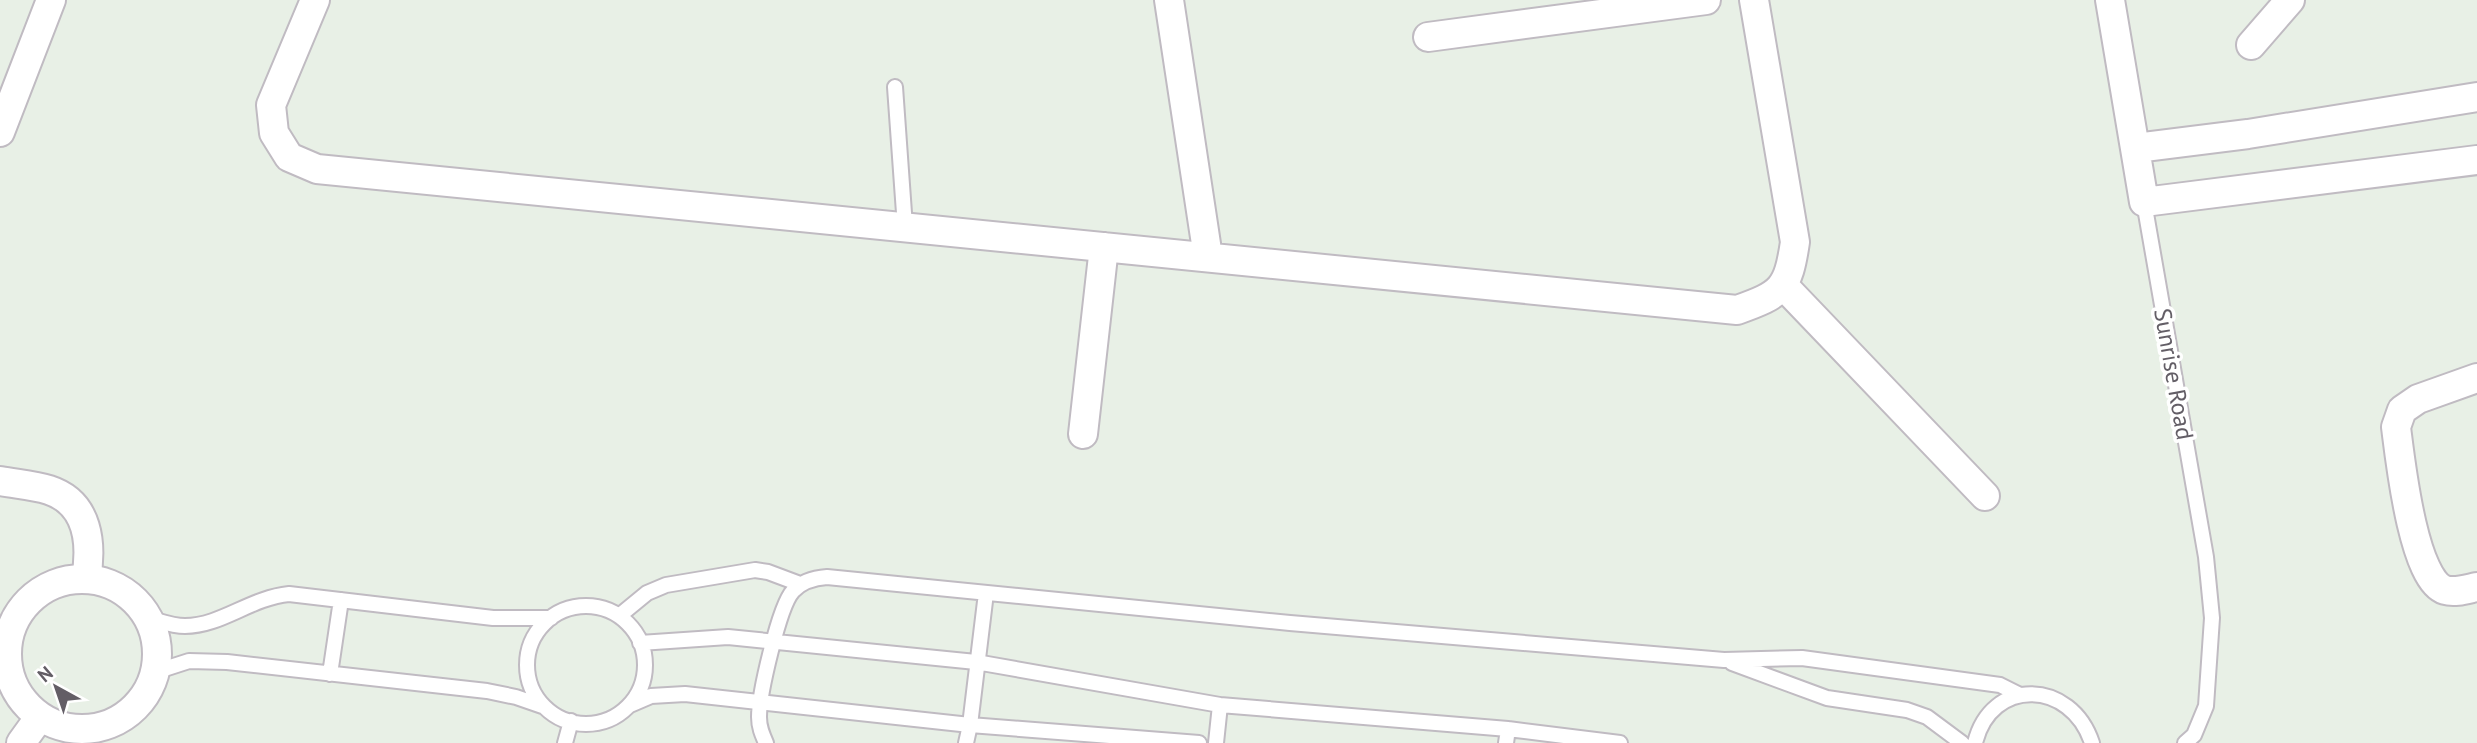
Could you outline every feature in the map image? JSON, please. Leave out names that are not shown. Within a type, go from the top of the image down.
[{"type":"street","points":[[0,132],[51,0]]},
{"type":"street","points":[[315,0],[271,105],[274,134],[289,157],[317,169],[1737,310],[1768,300],[1783,285],[1790,273],[1795,242],[1754,0]]},
{"type":"street","points":[[1169,0],[1208,257]]},
{"type":"street","points":[[1428,37],[1706,0]]},
{"type":"street","name":"Sunrise Road","points":[[2110,0],[2144,202]]},
{"type":"street","points":[[2251,46],[2290,0]]},
{"type":"street","points":[[2136,148],[2248,135],[2477,97]]},
{"type":"street","points":[[2144,202],[2477,160]]},
{"type":"street","points":[[1083,434],[1104,247]]},
{"type":"street","points":[[1783,285],[1985,496]]},
{"type":"street","points":[[2477,378],[2418,399],[2402,410],[2396,427],[2416,546],[2431,579],[2443,590],[2461,591],[2477,587]]},
{"type":"street","points":[[0,481],[50,491],[66,499],[78,512],[87,527],[90,545],[86,579]]},
{"type":"street","points":[[86,579],[111,584],[132,598],[148,618],[157,644],[155,672],[143,698],[122,718],[96,729],[66,729],[39,718],[26,706],[4,672],[9,616],[36,594],[60,582],[86,579]]},
{"type":"street","points":[[21,743],[39,718]]},
{"type":"lane","points":[[895,87],[905,227]]},
{"type":"lane","name":"Sunrise Road","points":[[2144,202],[2206,557],[2212,618],[2206,706],[2194,735],[2185,743]]},
{"type":"lane","points":[[619,616],[647,593],[666,585],[755,570],[800,584]]},
{"type":"lane","points":[[766,743],[759,719],[760,701],[783,607],[790,593],[800,584],[814,578],[827,577],[1276,621],[1724,660],[1802,658],[2000,685],[2020,695]]},
{"type":"lane","points":[[965,743],[970,725],[986,593]]},
{"type":"lane","points":[[148,618],[184,626],[203,624],[269,596],[289,594],[493,618],[551,618]]},
{"type":"lane","points":[[330,674],[341,600]]},
{"type":"lane","points":[[542,706],[530,685],[527,661],[534,636],[551,618],[570,608],[594,606],[619,616],[638,636],[645,659],[643,682],[630,705]]},
{"type":"lane","points":[[640,643],[727,636],[976,662],[1220,705],[1507,736],[1620,743]]},
{"type":"lane","points":[[1724,660],[1827,698],[1907,710],[1927,717],[1962,743]]},
{"type":"lane","points":[[155,672],[189,662],[205,661],[487,691],[516,696],[542,706],[561,719],[587,724],[608,720],[630,705],[651,696],[668,694],[760,701],[970,725],[1199,743]]},
{"type":"lane","points":[[1975,743],[1977,733],[1987,715],[2002,703],[2020,695],[2040,694],[2059,700],[2075,711],[2087,727],[2092,743]]},
{"type":"lane","points":[[1216,743],[1220,705]]},
{"type":"lane","points":[[565,743],[571,721]]}]
